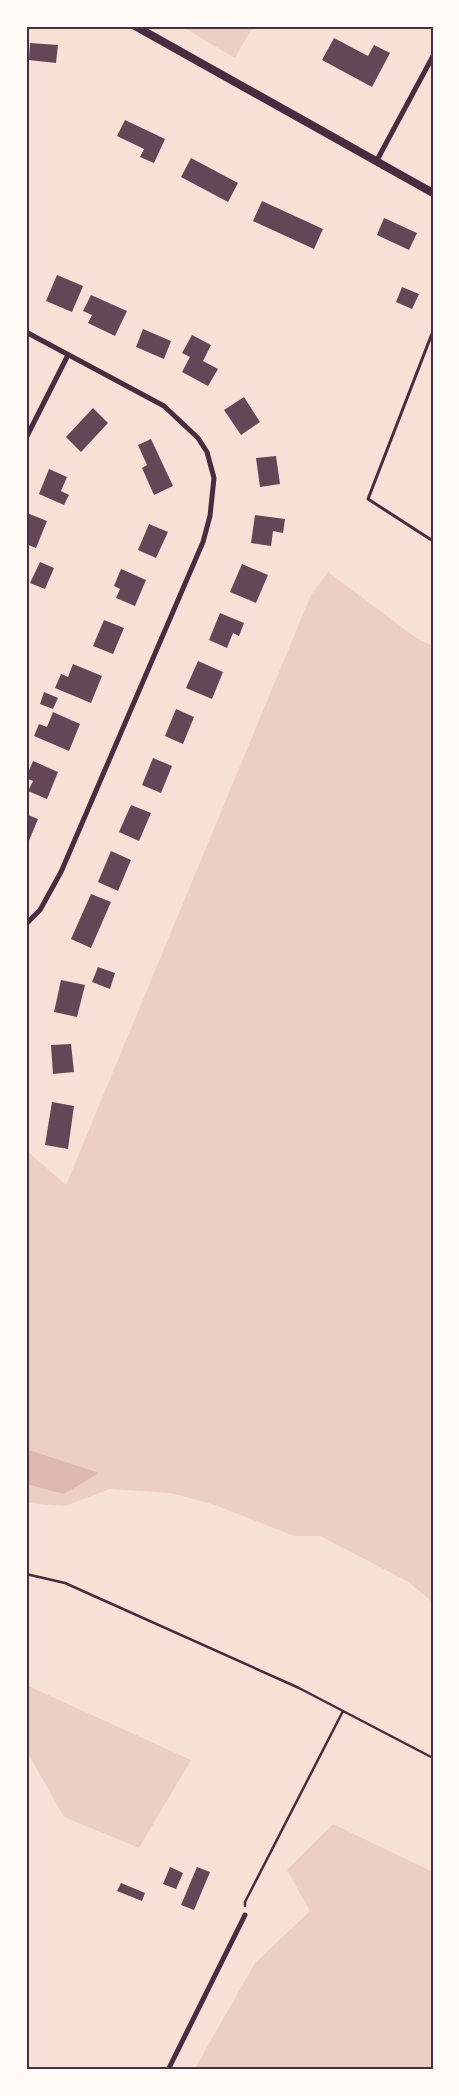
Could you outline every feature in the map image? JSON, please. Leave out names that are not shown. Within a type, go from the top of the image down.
[{"type":"street","points":[[135,26],[433,193]]},
{"type":"street","points":[[376,162],[433,56]]},
{"type":"street","points":[[26,332],[164,406],[198,438],[207,452],[214,478],[210,516],[203,542],[61,872],[40,910],[26,924]]},
{"type":"street","points":[[26,438],[68,355]]},
{"type":"street","points":[[168,2070],[245,1915]]},
{"type":"lane","points":[[433,331],[368,498],[433,541]]},
{"type":"path","points":[[26,1574],[65,1583],[299,1688],[433,1758]]},
{"type":"path","points":[[245,1915],[245,1902],[344,1711]]},
{"type":"shaded area","points":[[181,26],[253,26],[235,58]]},
{"type":"shaded area","points":[[328,572],[415,637],[433,646],[433,1605],[429,1599],[407,1581],[320,1536],[294,1536],[215,1505],[171,1493],[110,1489],[65,1506],[26,1503],[26,1150],[66,1185],[311,595]]},
{"type":"shaded area","points":[[26,1449],[99,1473],[64,1494],[26,1484]]},
{"type":"shaded area","points":[[26,1685],[191,1760],[139,1848],[64,1817],[26,1750]]},
{"type":"shaded area","points":[[333,1824],[433,1872],[433,2070],[194,2070],[255,1963],[310,1911],[287,1870]]},
{"type":"building","points":[[334,38],[368,56],[374,45],[390,53],[372,87],[322,60]]},
{"type":"building","points":[[30,43],[58,45],[56,63],[29,60]]},
{"type":"building","points":[[125,120],[165,139],[154,163],[140,157],[144,149],[117,136]]},
{"type":"building","points":[[191,158],[238,183],[228,202],[181,177]]},
{"type":"building","points":[[262,201],[323,229],[314,249],[253,221]]},
{"type":"building","points":[[384,218],[417,233],[409,250],[377,235]]},
{"type":"building","points":[[57,275],[83,286],[72,312],[46,301]]},
{"type":"building","points":[[402,287],[419,294],[412,309],[396,302]]},
{"type":"building","points":[[91,295],[127,311],[115,336],[88,323],[92,315],[83,311]]},
{"type":"building","points":[[143,329],[171,341],[164,359],[136,347]]},
{"type":"building","points":[[192,335],[211,345],[203,361],[218,369],[208,386],[182,372],[190,357],[182,353]]},
{"type":"building","points":[[244,397],[260,422],[241,435],[224,410]]},
{"type":"building","points":[[93,408],[108,423],[81,452],[66,437]]},
{"type":"building","points":[[151,439],[173,486],[154,495],[142,468],[147,465],[138,445]]},
{"type":"building","points":[[276,456],[280,484],[260,487],[256,458]]},
{"type":"building","points":[[49,469],[67,477],[61,491],[69,495],[64,505],[39,494]]},
{"type":"building","points":[[27,513],[47,521],[36,548],[26,544]]},
{"type":"building","points":[[255,515],[285,519],[283,533],[273,531],[271,546],[251,543]]},
{"type":"building","points":[[149,524],[168,532],[156,558],[138,550]]},
{"type":"building","points":[[40,562],[54,568],[45,589],[30,583]]},
{"type":"building","points":[[242,564],[268,575],[256,603],[230,592]]},
{"type":"building","points":[[121,569],[146,580],[135,606],[116,598],[120,589],[114,586]]},
{"type":"building","points":[[220,613],[244,623],[239,636],[233,633],[227,648],[209,640]]},
{"type":"building","points":[[104,620],[124,628],[113,654],[93,646]]},
{"type":"building","points":[[198,661],[223,672],[212,699],[186,688]]},
{"type":"building","points":[[73,664],[102,676],[91,703],[55,688],[61,674],[68,677]]},
{"type":"building","points":[[44,692],[58,698],[53,709],[40,704]]},
{"type":"building","points":[[176,709],[194,717],[183,744],[165,736]]},
{"type":"building","points":[[53,712],[80,724],[69,751],[34,736],[39,724],[47,727]]},
{"type":"building","points":[[153,758],[172,766],[161,793],[142,785]]},
{"type":"building","points":[[33,761],[58,772],[47,799],[28,791],[33,781],[26,778]]},
{"type":"building","points":[[131,805],[151,813],[139,841],[119,832]]},
{"type":"building","points":[[26,814],[38,819],[26,848]]},
{"type":"building","points":[[111,851],[131,860],[118,891],[98,882]]},
{"type":"building","points":[[91,894],[111,902],[91,948],[71,939]]},
{"type":"building","points":[[98,967],[115,973],[110,989],[92,982]]},
{"type":"building","points":[[61,980],[85,985],[77,1017],[54,1012]]},
{"type":"building","points":[[71,1044],[74,1072],[53,1074],[51,1045]]},
{"type":"building","points":[[52,1102],[74,1106],[68,1149],[45,1145]]},
{"type":"building","points":[[170,1867],[183,1873],[176,1889],[163,1884]]},
{"type":"building","points":[[197,1867],[210,1872],[194,1910],[181,1905]]},
{"type":"building","points":[[121,1883],[145,1893],[142,1901],[117,1891]]}]
